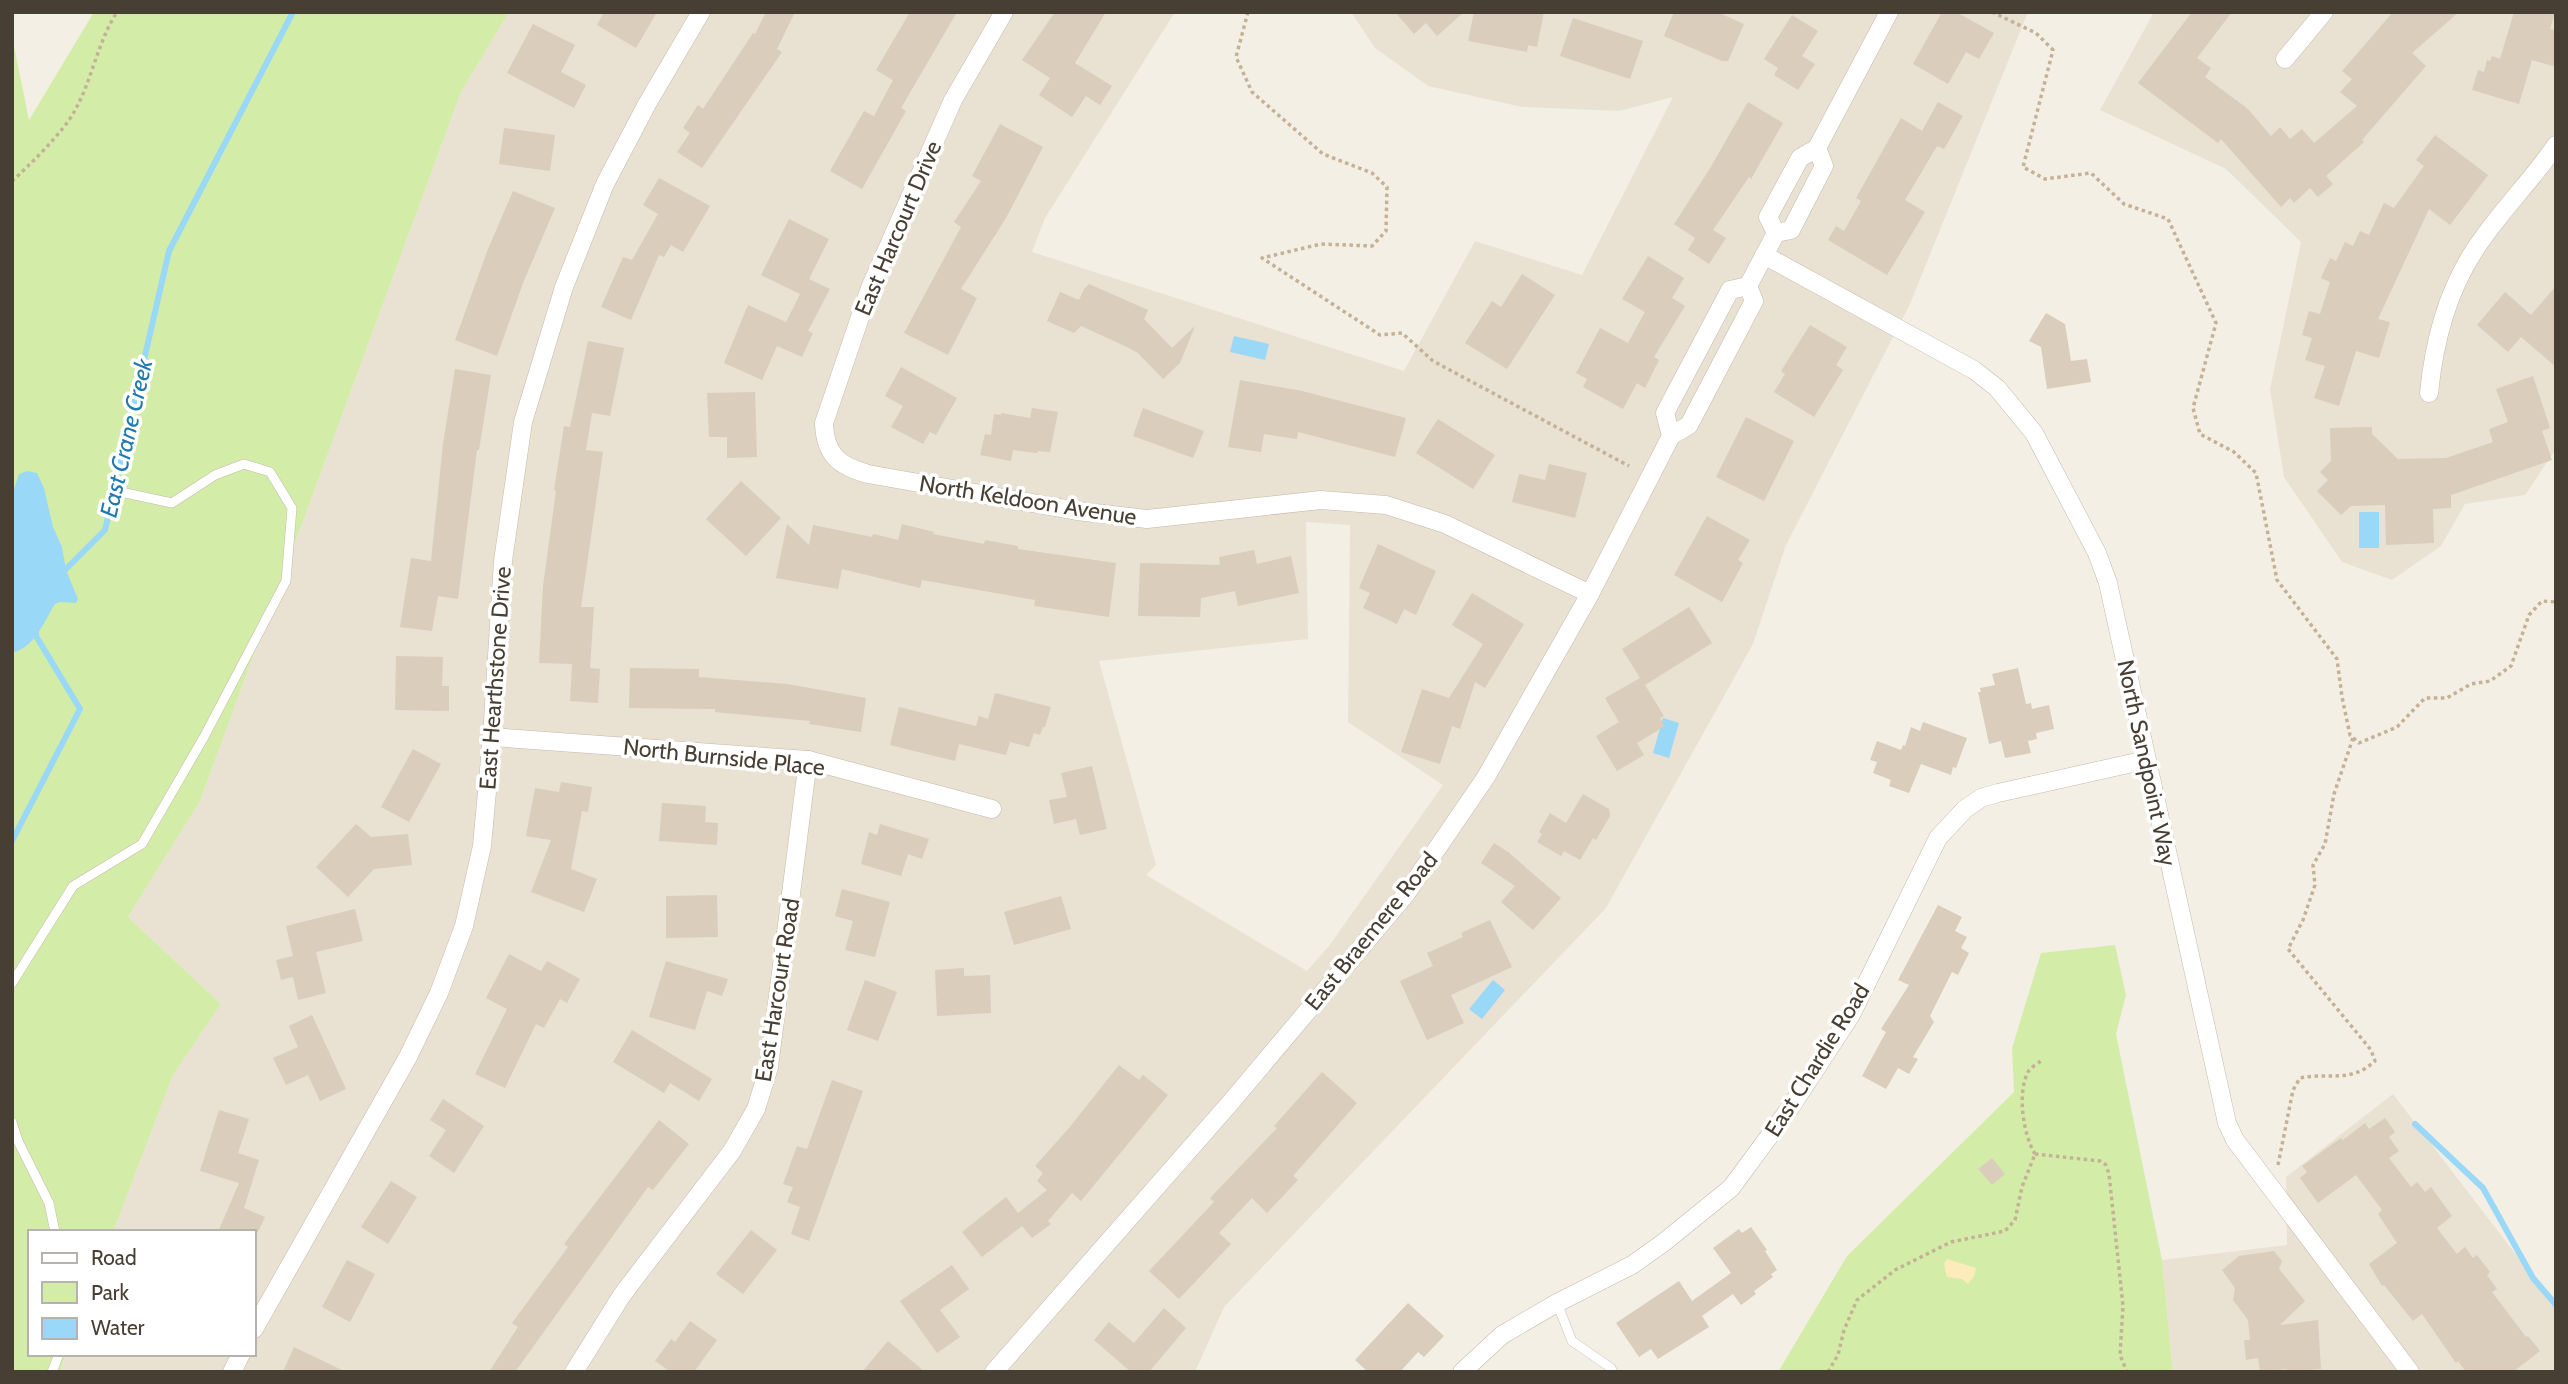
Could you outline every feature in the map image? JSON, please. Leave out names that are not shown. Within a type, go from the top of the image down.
[{"type":"street","name":"East Hearthstone Drive","points":[[256,1325],[408,1057],[439,993],[464,926],[482,846],[503,561],[523,422],[564,287],[606,184],[647,104],[701,12]]},
{"type":"street","name":"East Harcourt Drive","points":[[832,454],[825,439],[824,423],[870,288],[953,100],[1004,12]]},
{"type":"street","name":"East Braemere Road","points":[[1776,233],[1769,217],[1800,158],[1817,148],[1889,12]]},
{"type":"street","points":[[2285,59],[2324,12]]},
{"type":"street","points":[[2429,393],[2435,343],[2451,295],[2462,272],[2489,230],[2556,145]]},
{"type":"street","name":"East Braemere Road","points":[[1776,233],[1791,230],[1824,166],[1817,148]]},
{"type":"street","name":"East Braemere Road","points":[[994,1372],[1231,1102],[1406,894],[1486,777],[1590,594],[1671,436],[1689,425],[1754,301],[1748,286],[1776,233]]},
{"type":"street","name":"North Sandpoint Way","points":[[1764,255],[1974,370],[1997,388],[2034,433],[2097,553],[2108,583],[2227,1123],[2235,1140],[2402,1369]]},
{"type":"street","name":"East Braemere Road","points":[[1671,436],[1665,413],[1730,290],[1748,286]]},
{"type":"street","name":"North Keldoon Avenue","points":[[832,454],[849,469],[868,474],[1077,511],[1147,519],[1321,500],[1386,505],[1445,524],[1590,594]]},
{"type":"street","name":"North Burnside Place","points":[[492,737],[808,760],[992,809]]},
{"type":"street","name":"East Harcourt Road","points":[[574,1372],[622,1296],[732,1151],[756,1109],[769,1067],[808,760]]},
{"type":"street","name":"East Chardie Road","points":[[1462,1372],[1502,1335],[1632,1265],[1731,1188],[1790,1108],[1851,1014],[1938,838],[1965,808],[1981,798],[1998,793],[2147,760]]},
{"type":"street","points":[[232,1372],[240,1356]]},
{"type":"lane","points":[[12,983],[73,886],[142,844],[204,737],[286,581],[292,508],[270,472],[244,464],[215,475],[173,503],[121,492]]},
{"type":"lane","points":[[12,1122],[18,1142],[49,1203],[55,1230]]},
{"type":"lane","points":[[1557,1303],[1572,1341],[1613,1372]]},
{"type":"path","points":[[12,181],[31,164],[74,113],[108,26],[117,12]]},
{"type":"path","points":[[1248,12],[1236,57],[1251,92],[1323,154],[1372,173],[1387,187],[1387,230],[1372,246],[1321,244],[1262,258],[1380,335],[1402,333],[1433,361],[1629,466]]},
{"type":"path","points":[[1992,12],[2036,33],[2053,50],[2023,167],[2045,179],[2091,173],[2124,204],[2168,219],[2216,323],[2193,408],[2200,434],[2234,452],[2256,473],[2277,580],[2337,659],[2350,735],[2360,743],[2397,727],[2425,698],[2447,698],[2471,684],[2490,681],[2511,666],[2529,615],[2542,601],[2556,602]]},
{"type":"path","points":[[2276,1174],[2293,1090],[2300,1079],[2334,1078],[2363,1072],[2375,1061],[2371,1050],[2288,949],[2303,920],[2315,885],[2313,865],[2325,844],[2334,794],[2353,738]]},
{"type":"path","points":[[2035,1154],[2029,1144],[2022,1099],[2028,1071],[2041,1061]]},
{"type":"path","points":[[1828,1372],[1838,1355],[1844,1330],[1857,1300],[1895,1270],[1951,1242],[2005,1231],[2015,1220],[2022,1186],[2035,1154]]},
{"type":"path","points":[[2035,1154],[2100,1161],[2106,1166],[2123,1306],[2120,1355],[2127,1372]]},
{"type":"shaded area","points":[[509,12],[1175,12],[1045,218],[1032,252],[1404,371],[1475,241],[1582,275],[1673,97],[1619,111],[1522,107],[1428,86],[1375,48],[1351,12],[2028,12],[1910,304],[1786,545],[1753,644],[1606,908],[1224,1307],[1195,1372],[60,1372],[65,1356],[256,1356],[256,1230],[114,1230],[173,1075],[221,1004],[128,917],[200,801],[461,92]],"holes":[[[1306,522],[1350,525],[1348,722],[1443,785],[1329,946],[1307,971],[1146,875],[1156,865],[1099,661],[1308,639]]]},
{"type":"shaded area","points":[[2154,12],[2556,12],[2556,449],[2525,495],[2465,504],[2441,546],[2392,580],[2342,562],[2284,477],[2270,389],[2301,242],[2226,169],[2100,110]]},
{"type":"shaded area","points":[[2393,1094],[2556,1307],[2556,1372],[2173,1372],[2162,1260],[2287,1245],[2286,1177]]},
{"type":"green space","points":[[94,12],[509,12],[461,92],[200,801],[128,917],[221,1004],[173,1075],[114,1230],[28,1230],[28,1356],[65,1356],[60,1372],[12,1372],[12,36],[29,120]]},
{"type":"green space","points":[[2115,945],[2126,995],[2116,1034],[2162,1260],[2173,1372],[1778,1372],[1847,1256],[2014,1092],[2012,1048],[2041,953]]},
{"type":"sand","points":[[1947,1259],[1976,1268],[1968,1284],[1962,1279],[1947,1277],[1944,1264]]},
{"type":"water","points":[[1234,336],[1269,344],[1265,360],[1230,352]]},
{"type":"water","points":[[27,471],[37,473],[44,488],[66,570],[78,599],[76,603],[55,604],[34,638],[15,652],[12,649],[12,495],[19,474]]},
{"type":"water","points":[[2359,512],[2379,512],[2379,548],[2359,548]]},
{"type":"water","points":[[1663,718],[1679,723],[1669,758],[1653,753]]},
{"type":"water","points":[[1493,980],[1505,990],[1482,1019],[1469,1009]]},
{"type":"building","points":[[604,12],[657,12],[636,48],[597,25]]},
{"type":"building","points":[[766,12],[795,12],[777,49],[782,52],[702,168],[677,152],[690,133],[683,128],[698,105],[703,109],[753,33],[755,34]]},
{"type":"building","points":[[910,12],[957,12],[901,108],[906,111],[862,189],[830,171],[864,111],[874,116],[893,80],[876,70]]},
{"type":"building","points":[[1055,12],[1106,12],[1075,63],[1112,86],[1100,105],[1086,96],[1072,117],[1039,95],[1050,78],[1022,60]]},
{"type":"building","points":[[1395,12],[1464,12],[1437,36],[1426,23],[1414,34]]},
{"type":"building","points":[[1474,12],[1544,12],[1537,47],[1528,45],[1527,52],[1468,41]]},
{"type":"building","points":[[1674,12],[1717,12],[1744,24],[1728,61],[1722,61],[1664,36]]},
{"type":"building","points":[[1942,12],[1956,12],[1994,33],[1979,59],[1966,52],[1948,84],[1913,64]]},
{"type":"building","points":[[2192,12],[2232,12],[2197,58],[2211,68],[2205,77],[2248,109],[2271,136],[2280,127],[2290,139],[2302,129],[2314,143],[2357,106],[2340,92],[2352,79],[2342,71],[2393,12],[2459,12],[2412,53],[2426,66],[2362,140],[2364,142],[2326,176],[2333,184],[2318,197],[2310,188],[2294,203],[2290,198],[2281,207],[2221,139],[2218,143],[2138,83]]},
{"type":"building","points":[[2514,12],[2555,12],[2550,29],[2556,30],[2556,67],[2532,60],[2519,104],[2472,90],[2478,70],[2484,72],[2487,60],[2490,61],[2492,56],[2500,59]]},
{"type":"building","points":[[1792,15],[1818,31],[1802,56],[1815,64],[1798,90],[1774,75],[1778,68],[1764,59]]},
{"type":"building","points":[[1573,18],[1643,41],[1630,79],[1560,56]]},
{"type":"building","points":[[533,24],[575,45],[561,72],[586,85],[574,108],[507,73]]},
{"type":"building","points":[[1748,102],[1783,123],[1751,179],[1749,177],[1713,230],[1726,238],[1709,264],[1688,250],[1695,238],[1674,224]]},
{"type":"building","points":[[1938,102],[1963,116],[1944,149],[1937,146],[1905,200],[1925,212],[1887,275],[1828,240],[1836,226],[1844,231],[1861,201],[1856,198],[1901,118],[1922,131]]},
{"type":"building","points":[[1000,124],[1043,147],[1006,218],[961,289],[977,298],[948,355],[904,333],[961,227],[954,222],[981,181],[972,176]]},
{"type":"building","points":[[504,128],[555,135],[550,171],[499,164]]},
{"type":"building","points":[[2435,135],[2488,175],[2450,225],[2429,209],[2378,319],[2390,322],[2379,358],[2356,351],[2339,406],[2314,398],[2325,366],[2305,360],[2312,338],[2302,335],[2309,311],[2320,314],[2330,282],[2321,278],[2330,258],[2336,261],[2345,242],[2353,246],[2360,231],[2369,235],[2384,203],[2394,208],[2424,166],[2416,160]]},
{"type":"building","points":[[659,178],[710,206],[683,252],[671,245],[664,257],[659,255],[631,320],[601,307],[623,257],[632,260],[658,214],[643,205]]},
{"type":"building","points":[[513,191],[555,208],[523,283],[497,356],[455,340],[488,249]]},
{"type":"building","points":[[789,219],[829,239],[809,279],[830,289],[808,331],[813,333],[802,357],[777,346],[762,380],[724,363],[748,305],[786,322],[800,294],[761,275]]},
{"type":"building","points":[[1648,256],[1684,278],[1672,298],[1685,306],[1654,357],[1659,360],[1645,388],[1637,383],[1623,409],[1583,387],[1587,379],[1576,373],[1600,328],[1628,343],[1645,312],[1622,299]]},
{"type":"building","points":[[1522,274],[1555,295],[1507,369],[1465,343],[1492,301],[1501,307]]},
{"type":"building","points":[[1089,284],[1148,310],[1144,319],[1172,348],[1195,326],[1180,363],[1163,379],[1138,353],[1127,347],[1081,326],[1074,333],[1047,321],[1060,292],[1079,300]]},
{"type":"building","points":[[2556,286],[2556,367],[2521,337],[2508,352],[2477,325],[2505,292],[2531,315]]},
{"type":"building","points":[[2046,313],[2065,324],[2071,361],[2087,359],[2091,382],[2047,389],[2041,347],[2029,341]]},
{"type":"building","points":[[1810,325],[1847,347],[1836,365],[1843,370],[1814,417],[1774,392],[1785,374],[1781,371]]},
{"type":"building","points":[[588,341],[624,348],[610,416],[592,413],[586,450],[603,452],[581,607],[594,607],[590,668],[600,669],[598,703],[570,701],[572,664],[539,663],[543,586],[556,491],[554,490],[564,426],[570,427]]},
{"type":"building","points":[[901,367],[957,398],[936,435],[930,432],[923,444],[891,427],[903,406],[885,396]]},
{"type":"building","points":[[455,369],[491,375],[477,450],[458,599],[438,596],[432,631],[400,627],[411,558],[431,561],[443,444]]},
{"type":"building","points":[[2533,376],[2550,428],[2542,431],[2552,460],[2451,495],[2451,508],[2433,509],[2434,543],[2386,545],[2385,505],[2351,506],[2341,515],[2317,491],[2328,480],[2320,472],[2331,461],[2330,428],[2372,427],[2372,434],[2398,459],[2446,458],[2493,442],[2489,429],[2508,422],[2496,389]]},
{"type":"building","points":[[1240,380],[1302,391],[1406,418],[1395,457],[1298,432],[1297,439],[1264,434],[1261,452],[1228,447]]},
{"type":"building","points":[[755,392],[757,457],[727,458],[727,437],[709,437],[707,393]]},
{"type":"building","points":[[1032,408],[1058,412],[1050,452],[1013,450],[1011,461],[980,455],[985,434],[991,435],[994,414],[1030,418]]},
{"type":"building","points":[[1143,408],[1204,431],[1193,458],[1133,436]]},
{"type":"building","points":[[1746,417],[1794,441],[1764,501],[1716,477]]},
{"type":"building","points":[[1438,419],[1495,455],[1473,489],[1416,453]]},
{"type":"building","points":[[1549,464],[1587,473],[1575,518],[1512,502],[1519,474],[1545,480]]},
{"type":"building","points":[[741,481],[781,518],[746,556],[706,519]]},
{"type":"building","points":[[1707,516],[1750,540],[1738,560],[1743,563],[1722,602],[1674,575]]},
{"type":"building","points":[[787,524],[809,545],[813,525],[898,540],[902,524],[934,532],[933,534],[984,544],[985,540],[1018,546],[1018,549],[1116,563],[1109,617],[1034,606],[1035,600],[922,580],[920,588],[842,569],[838,589],[776,578]]},
{"type":"building","points":[[1378,544],[1436,571],[1416,615],[1404,609],[1397,624],[1363,608],[1370,593],[1359,588]]},
{"type":"building","points":[[1254,550],[1257,564],[1291,556],[1299,593],[1238,606],[1235,591],[1201,598],[1200,617],[1138,616],[1140,563],[1220,565],[1219,557]]},
{"type":"building","points":[[1472,593],[1524,624],[1485,688],[1475,682],[1460,729],[1452,726],[1440,764],[1401,752],[1422,689],[1449,698],[1483,644],[1452,625]]},
{"type":"building","points":[[1689,607],[1712,643],[1645,685],[1664,716],[1660,718],[1665,726],[1637,743],[1644,755],[1617,771],[1596,736],[1619,722],[1605,698],[1640,678],[1622,649]]},
{"type":"building","points":[[396,656],[443,657],[442,686],[449,686],[449,711],[395,710]]},
{"type":"building","points":[[630,668],[699,669],[699,677],[787,684],[866,698],[861,732],[809,724],[810,721],[715,712],[715,709],[629,708]]},
{"type":"building","points":[[2018,668],[2026,704],[2031,703],[2032,709],[2049,705],[2054,729],[2036,733],[2037,739],[2028,741],[2031,753],[2005,758],[2001,741],[1989,744],[1978,692],[1981,692],[1980,688],[1995,685],[1992,674]]},
{"type":"building","points":[[995,693],[1051,707],[1045,727],[1040,735],[1034,733],[1029,747],[1010,742],[1006,755],[959,744],[955,761],[890,745],[899,707],[976,726],[979,716],[988,719]]},
{"type":"building","points":[[1923,722],[1967,738],[1956,768],[1953,767],[1951,775],[1921,764],[1909,793],[1889,786],[1891,780],[1873,773],[1877,762],[1870,760],[1877,741],[1901,750],[1911,727],[1920,731]]},
{"type":"building","points":[[413,749],[441,764],[409,822],[381,807]]},
{"type":"building","points":[[1092,766],[1107,829],[1080,835],[1076,819],[1054,824],[1049,800],[1067,797],[1061,773]]},
{"type":"building","points":[[561,782],[592,787],[588,812],[582,811],[571,869],[597,879],[584,912],[531,892],[551,840],[526,836],[535,788],[559,792]]},
{"type":"building","points":[[1583,794],[1609,809],[1610,816],[1580,860],[1564,851],[1561,856],[1537,842],[1542,834],[1539,832],[1550,813],[1566,823]]},
{"type":"building","points":[[662,803],[706,806],[705,822],[718,823],[717,845],[659,841]]},
{"type":"building","points":[[356,824],[371,837],[408,834],[412,865],[374,869],[348,897],[316,867]]},
{"type":"building","points":[[880,824],[929,839],[922,859],[908,854],[901,876],[861,864],[869,832],[877,835]]},
{"type":"building","points":[[1494,843],[1561,898],[1533,930],[1501,902],[1515,886],[1481,863]]},
{"type":"building","points":[[842,889],[890,902],[875,957],[845,950],[853,921],[835,916]]},
{"type":"building","points":[[717,895],[718,937],[666,938],[666,896]]},
{"type":"building","points":[[1061,896],[1071,929],[1014,945],[1004,912]]},
{"type":"building","points":[[1938,905],[1962,917],[1955,931],[1967,937],[1961,948],[1969,953],[1958,975],[1952,972],[1930,1016],[1934,1022],[1913,1057],[1918,1059],[1909,1074],[1898,1068],[1886,1089],[1862,1076],[1886,1032],[1881,1029],[1909,985],[1898,980]]},
{"type":"building","points":[[355,909],[363,941],[316,952],[326,993],[298,1000],[293,977],[281,980],[276,960],[293,956],[286,926]]},
{"type":"building","points":[[1490,920],[1512,967],[1451,995],[1464,1023],[1427,1040],[1400,981],[1433,966],[1427,953],[1463,937],[1461,933]]},
{"type":"building","points":[[509,954],[541,971],[547,961],[580,979],[567,1003],[560,999],[544,1028],[536,1024],[505,1088],[475,1074],[507,1009],[486,998]]},
{"type":"building","points":[[666,961],[728,979],[722,996],[707,991],[695,1030],[649,1017]]},
{"type":"building","points":[[964,968],[964,976],[990,975],[991,1013],[937,1016],[935,970]]},
{"type":"building","points":[[865,980],[897,992],[878,1041],[847,1030]]},
{"type":"building","points":[[312,1015],[346,1089],[320,1101],[308,1075],[286,1085],[273,1058],[298,1047],[289,1026]]},
{"type":"building","points":[[632,1030],[712,1079],[699,1101],[670,1083],[664,1093],[613,1062]]},
{"type":"building","points":[[1119,1065],[1139,1080],[1143,1075],[1168,1095],[1081,1201],[1072,1193],[1048,1221],[1051,1224],[1032,1238],[1022,1226],[982,1257],[962,1232],[1006,1197],[1018,1213],[1047,1190],[1037,1181],[1043,1173],[1035,1166]]},
{"type":"building","points":[[1322,1072],[1357,1103],[1293,1176],[1298,1180],[1267,1213],[1252,1198],[1219,1233],[1231,1244],[1179,1299],[1149,1271],[1214,1202],[1210,1198],[1277,1128],[1274,1126]]},
{"type":"building","points":[[832,1080],[863,1091],[809,1241],[791,1234],[800,1207],[787,1202],[793,1187],[783,1184],[797,1146],[807,1149]]},
{"type":"building","points":[[443,1099],[484,1126],[454,1173],[429,1156],[446,1130],[430,1120]]},
{"type":"building","points":[[219,1110],[249,1119],[238,1153],[259,1160],[244,1208],[265,1217],[258,1232],[219,1230],[239,1183],[200,1171]]},
{"type":"building","points":[[2385,1118],[2395,1132],[2389,1137],[2399,1151],[2389,1158],[2411,1187],[2417,1182],[2425,1192],[2431,1187],[2452,1216],[2437,1228],[2457,1254],[2465,1247],[2473,1258],[2477,1255],[2490,1272],[2487,1275],[2497,1289],[2492,1292],[2540,1351],[2513,1372],[2466,1372],[2458,1361],[2456,1363],[2422,1314],[2413,1321],[2384,1285],[2382,1286],[2369,1264],[2397,1243],[2378,1214],[2382,1210],[2356,1175],[2318,1203],[2300,1178],[2307,1172],[2302,1166],[2341,1138],[2343,1140],[2365,1123],[2369,1129]]},
{"type":"building","points":[[659,1120],[689,1144],[653,1190],[648,1187],[515,1372],[489,1372],[518,1327],[512,1323],[568,1247],[564,1244]]},
{"type":"building","points":[[1992,1158],[2005,1174],[1992,1185],[1978,1169]]},
{"type":"building","points":[[391,1181],[417,1197],[388,1244],[361,1227]]},
{"type":"building","points":[[1751,1227],[1777,1270],[1771,1274],[1773,1277],[1741,1305],[1733,1294],[1702,1316],[1709,1327],[1658,1359],[1651,1349],[1639,1357],[1616,1323],[1679,1281],[1692,1301],[1731,1273],[1713,1248],[1739,1229],[1742,1233]]},
{"type":"building","points":[[751,1230],[777,1250],[743,1294],[716,1274]]},
{"type":"building","points":[[2274,1251],[2282,1261],[2279,1269],[2305,1301],[2280,1325],[2318,1320],[2321,1369],[2260,1372],[2258,1358],[2246,1360],[2244,1340],[2250,1340],[2248,1320],[2233,1300],[2235,1288],[2222,1270],[2239,1256]]},
{"type":"building","points":[[347,1260],[375,1274],[350,1322],[322,1307]]},
{"type":"building","points":[[952,1265],[969,1289],[940,1310],[960,1337],[937,1353],[900,1301]]},
{"type":"building","points":[[1408,1303],[1444,1336],[1424,1357],[1418,1352],[1400,1372],[1368,1372],[1355,1360]]},
{"type":"building","points":[[1164,1308],[1186,1328],[1149,1372],[1131,1372],[1094,1340],[1109,1322],[1134,1343]]},
{"type":"building","points":[[690,1321],[717,1340],[694,1372],[671,1372],[655,1361],[671,1339],[675,1342]]},
{"type":"building","points":[[888,1341],[925,1372],[862,1372]]},
{"type":"building","points":[[294,1347],[346,1372],[283,1372]]},
{"type":"waterway","name":"East Crane Creek","points":[[61,574],[105,530],[169,251],[293,12]]},
{"type":"waterway","name":"East Crane Creek","points":[[12,841],[80,709],[36,636],[36,628]]},
{"type":"waterway","points":[[2415,1124],[2483,1188],[2533,1278],[2556,1305]]}]
